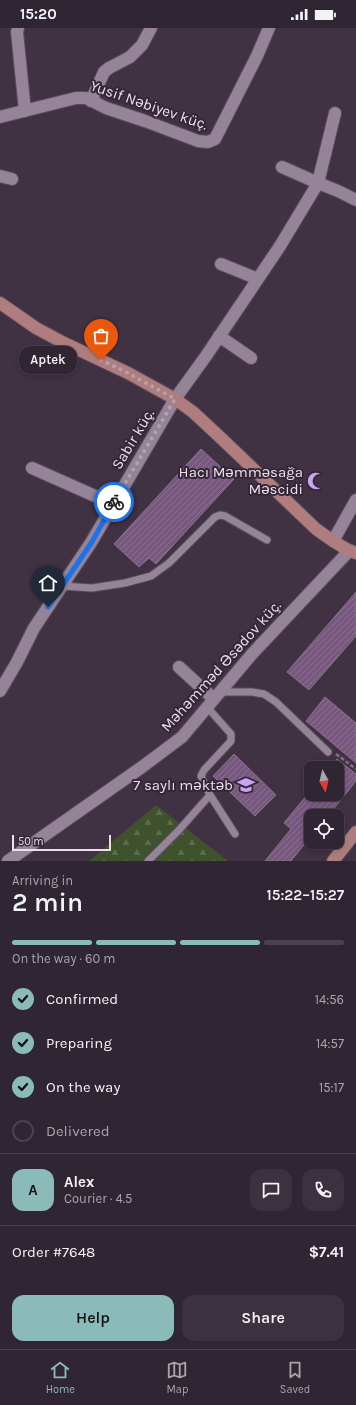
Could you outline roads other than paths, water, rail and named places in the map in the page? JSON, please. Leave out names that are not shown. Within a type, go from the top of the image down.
[{"type":"street","points":[[18,28],[17,32],[25,111]]},
{"type":"street","points":[[91,101],[104,72],[130,57],[142,45],[151,28]]},
{"type":"street","name":"Yusif Nəbiyev küç.","points":[[0,117],[76,98],[86,98],[106,108],[145,120],[198,141],[208,142],[215,139],[257,56],[269,28]]},
{"type":"street","name":"Sabir küç.","points":[[0,691],[34,628],[92,542],[175,399],[280,246],[318,183],[335,113]]},
{"type":"street","points":[[282,167],[356,200]]},
{"type":"street","points":[[0,176],[12,180]]},
{"type":"street","points":[[221,264],[258,279]]},
{"type":"street","points":[[0,303],[42,331],[128,373],[175,399],[193,412],[316,529],[333,541],[353,552]]},
{"type":"street","points":[[219,336],[252,358]]},
{"type":"street","points":[[32,468],[113,504]]},
{"type":"street","points":[[333,541],[356,500]]},
{"type":"street","name":"Məhəmməd Əsədov küç.","points":[[8,861],[182,737],[252,654],[353,552]]},
{"type":"street","points":[[179,667],[214,699]]},
{"type":"street","points":[[333,861],[356,832]]},
{"type":"lane","points":[[62,586],[92,588],[125,584],[151,576],[169,563],[215,517],[220,515],[225,516],[267,540]]},
{"type":"lane","points":[[235,834],[210,795],[202,776],[204,770],[231,741],[231,734],[214,699],[252,692],[264,694],[276,702],[328,752]]},
{"type":"lane","points":[[148,861],[179,830],[210,795]]},
{"type":"place","name":"Aptek","points":[[101,360]]},
{"type":"place","name":"Hacı Məmməsağa Məscidi","points":[[316,481]]},
{"type":"place","name":"7 saylı məktəb","points":[[246,785]]}]
